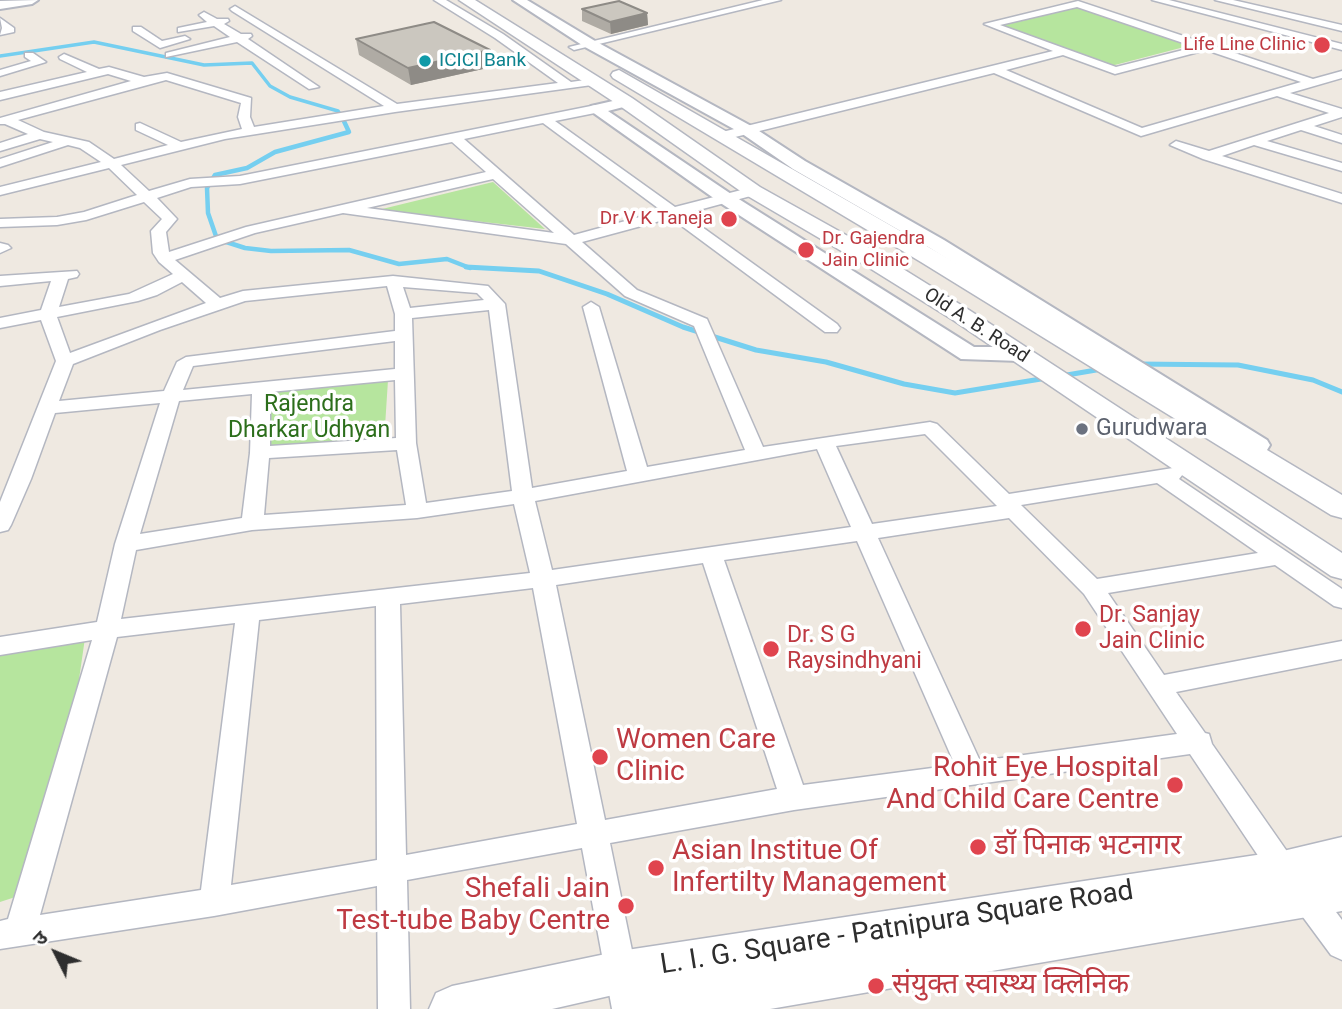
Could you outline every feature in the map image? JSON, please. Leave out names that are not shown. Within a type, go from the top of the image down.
[{"type":"main road","name":"Old A. B. Road","points":[[466,0],[626,102],[753,191],[863,254],[1020,354],[1342,568]]},
{"type":"main road","name":"Old A. B. Road","points":[[498,0],[582,45],[723,136],[1075,339],[1342,508]]},
{"type":"main road","name":"L. I. G. Square - Patnipura Square Road","points":[[452,1009],[629,997],[1311,887],[1342,855]]},
{"type":"street","points":[[4,2],[32,0]]},
{"type":"street","points":[[439,0],[499,36],[568,85]]},
{"type":"street","points":[[519,0],[582,45],[747,131],[799,165],[937,244],[1075,339]]},
{"type":"street","points":[[582,45],[776,0]]},
{"type":"street","points":[[1157,0],[1342,47]]},
{"type":"street","points":[[1220,0],[1342,28]]},
{"type":"street","points":[[1236,20],[1285,2]]},
{"type":"street","points":[[1206,47],[1115,71],[989,24],[1078,4],[1314,83]]},
{"type":"street","points":[[235,9],[395,108]]},
{"type":"street","points":[[204,15],[313,88]]},
{"type":"street","points":[[203,46],[178,28],[247,16]]},
{"type":"street","points":[[0,21],[10,30],[0,32]]},
{"type":"street","points":[[136,29],[160,45],[193,37]]},
{"type":"street","points":[[170,55],[269,31]]},
{"type":"street","points":[[723,136],[1065,52]]},
{"type":"street","points":[[0,73],[40,62],[29,55]]},
{"type":"street","points":[[64,57],[99,73]]},
{"type":"street","points":[[995,69],[1141,132],[1342,74]]},
{"type":"street","points":[[2,95],[109,70],[144,81]]},
{"type":"street","points":[[4,121],[167,76],[247,101],[244,117],[249,131]]},
{"type":"street","points":[[0,191],[249,131],[359,113],[460,102],[592,82]]},
{"type":"street","points":[[1278,93],[1342,113]]},
{"type":"street","points":[[0,223],[57,221],[86,216],[190,183],[223,181],[342,161],[626,102]]},
{"type":"street","points":[[596,109],[728,200],[969,354],[1020,354]]},
{"type":"street","points":[[1208,156],[1342,113]]},
{"type":"street","points":[[545,120],[831,328]]},
{"type":"street","points":[[4,121],[40,135],[84,145],[113,164],[170,219],[159,231],[164,259],[218,305]]},
{"type":"street","points":[[1301,126],[1342,139]]},
{"type":"street","points":[[140,127],[179,146]]},
{"type":"street","points":[[0,147],[40,135]]},
{"type":"street","points":[[455,138],[631,293],[701,323],[757,456]]},
{"type":"street","points":[[0,163],[66,141]]},
{"type":"street","points":[[1253,141],[1342,167]]},
{"type":"street","points":[[1176,145],[1342,199]]},
{"type":"street","points":[[164,259],[250,230],[496,174]]},
{"type":"street","points":[[344,209],[571,240],[728,200],[753,191]]},
{"type":"street","points":[[0,281],[67,275],[48,315],[65,361],[21,479],[0,525]]},
{"type":"street","points":[[0,323],[132,298],[151,292],[183,275]]},
{"type":"street","points":[[393,281],[403,314],[406,443],[417,511]]},
{"type":"street","points":[[65,361],[153,326],[243,296],[393,281],[482,289],[497,304],[523,496],[543,579],[592,834],[629,997]]},
{"type":"street","points":[[403,314],[497,304]]},
{"type":"street","points":[[592,307],[639,476]]},
{"type":"street","points":[[404,335],[186,362],[171,397],[126,544],[107,629],[10,934],[214,902],[794,799],[1200,742]]},
{"type":"street","points":[[49,408],[405,374]]},
{"type":"street","points":[[1147,384],[1342,499]]},
{"type":"street","points":[[252,523],[260,453],[261,387]]},
{"type":"street","points":[[126,544],[252,523],[417,511],[523,496],[824,442],[930,428],[1092,588],[1200,742],[1311,887],[1342,945]]},
{"type":"street","points":[[824,442],[866,530],[973,775]]},
{"type":"street","points":[[260,453],[406,443]]},
{"type":"street","points":[[0,646],[107,629],[543,579],[866,530],[1009,506],[1161,475],[1197,471]]},
{"type":"street","points":[[1161,475],[1342,600]]},
{"type":"street","points":[[0,481],[21,479]]},
{"type":"street","points":[[711,554],[794,799]]},
{"type":"street","points":[[1092,588],[1279,557]]},
{"type":"street","points":[[388,598],[394,1009]]},
{"type":"street","points":[[214,902],[248,613]]},
{"type":"street","points":[[1161,685],[1342,650]]},
{"type":"green space","points":[[1078,7],[1192,45],[1111,66],[998,25]]},
{"type":"green space","points":[[493,182],[545,229],[378,210]]},
{"type":"green space","name":"Rajendra Dharkar Udhyan","points":[[388,380],[384,442],[257,454],[270,390]]},
{"type":"green space","points":[[85,638],[49,886],[0,902],[0,654]]},
{"type":"building","points":[[619,1],[647,13],[610,22],[582,9]]},
{"type":"building","points":[[434,22],[490,50],[408,68],[356,39]]},
{"type":"waterway","points":[[0,56],[94,42],[204,65],[252,63],[270,86],[290,97],[338,111],[343,119]]},
{"type":"waterway","points":[[343,119],[349,132],[275,152],[247,168],[215,175],[207,188],[208,213],[217,239],[245,248],[271,251],[349,250],[399,264],[447,259],[468,267]]},
{"type":"waterway","points":[[468,267],[539,271],[607,294],[683,327],[756,350],[826,362],[904,384],[955,393],[1047,378]]},
{"type":"waterway","points":[[1137,364],[1238,365],[1313,380],[1342,392]]},
{"type":"waterway","points":[[1061,376],[1102,369]]},
{"type":"place","name":"Life Line Clinic","points":[[1322,45]]},
{"type":"place","name":"ICICI Bank","points":[[425,61]]},
{"type":"place","name":"Dr V K Taneja","points":[[729,219]]},
{"type":"place","name":"Dr. Gajendra Jain Clinic","points":[[806,250]]},
{"type":"place","name":"Gurudwara","points":[[1082,429]]},
{"type":"place","name":"Dr. Sanjay Jain Clinic","points":[[1083,629]]},
{"type":"place","name":"Dr. S G Raysindhyani","points":[[771,649]]},
{"type":"place","name":"Women Care Clinic","points":[[600,757]]},
{"type":"place","name":"Rohit Eye Hospital And Child Care Centre","points":[[1175,785]]},
{"type":"place","name":"डॉ पिनाक भटनागर","points":[[978,847]]},
{"type":"place","name":"Asian Institue Of Infertilty Management","points":[[656,868]]},
{"type":"place","name":"Shefali Jain Test-tube Baby Centre","points":[[626,906]]},
{"type":"place","name":"संयुक्त स्वास्थ्य क्लिनिक","points":[[876,986]]}]
